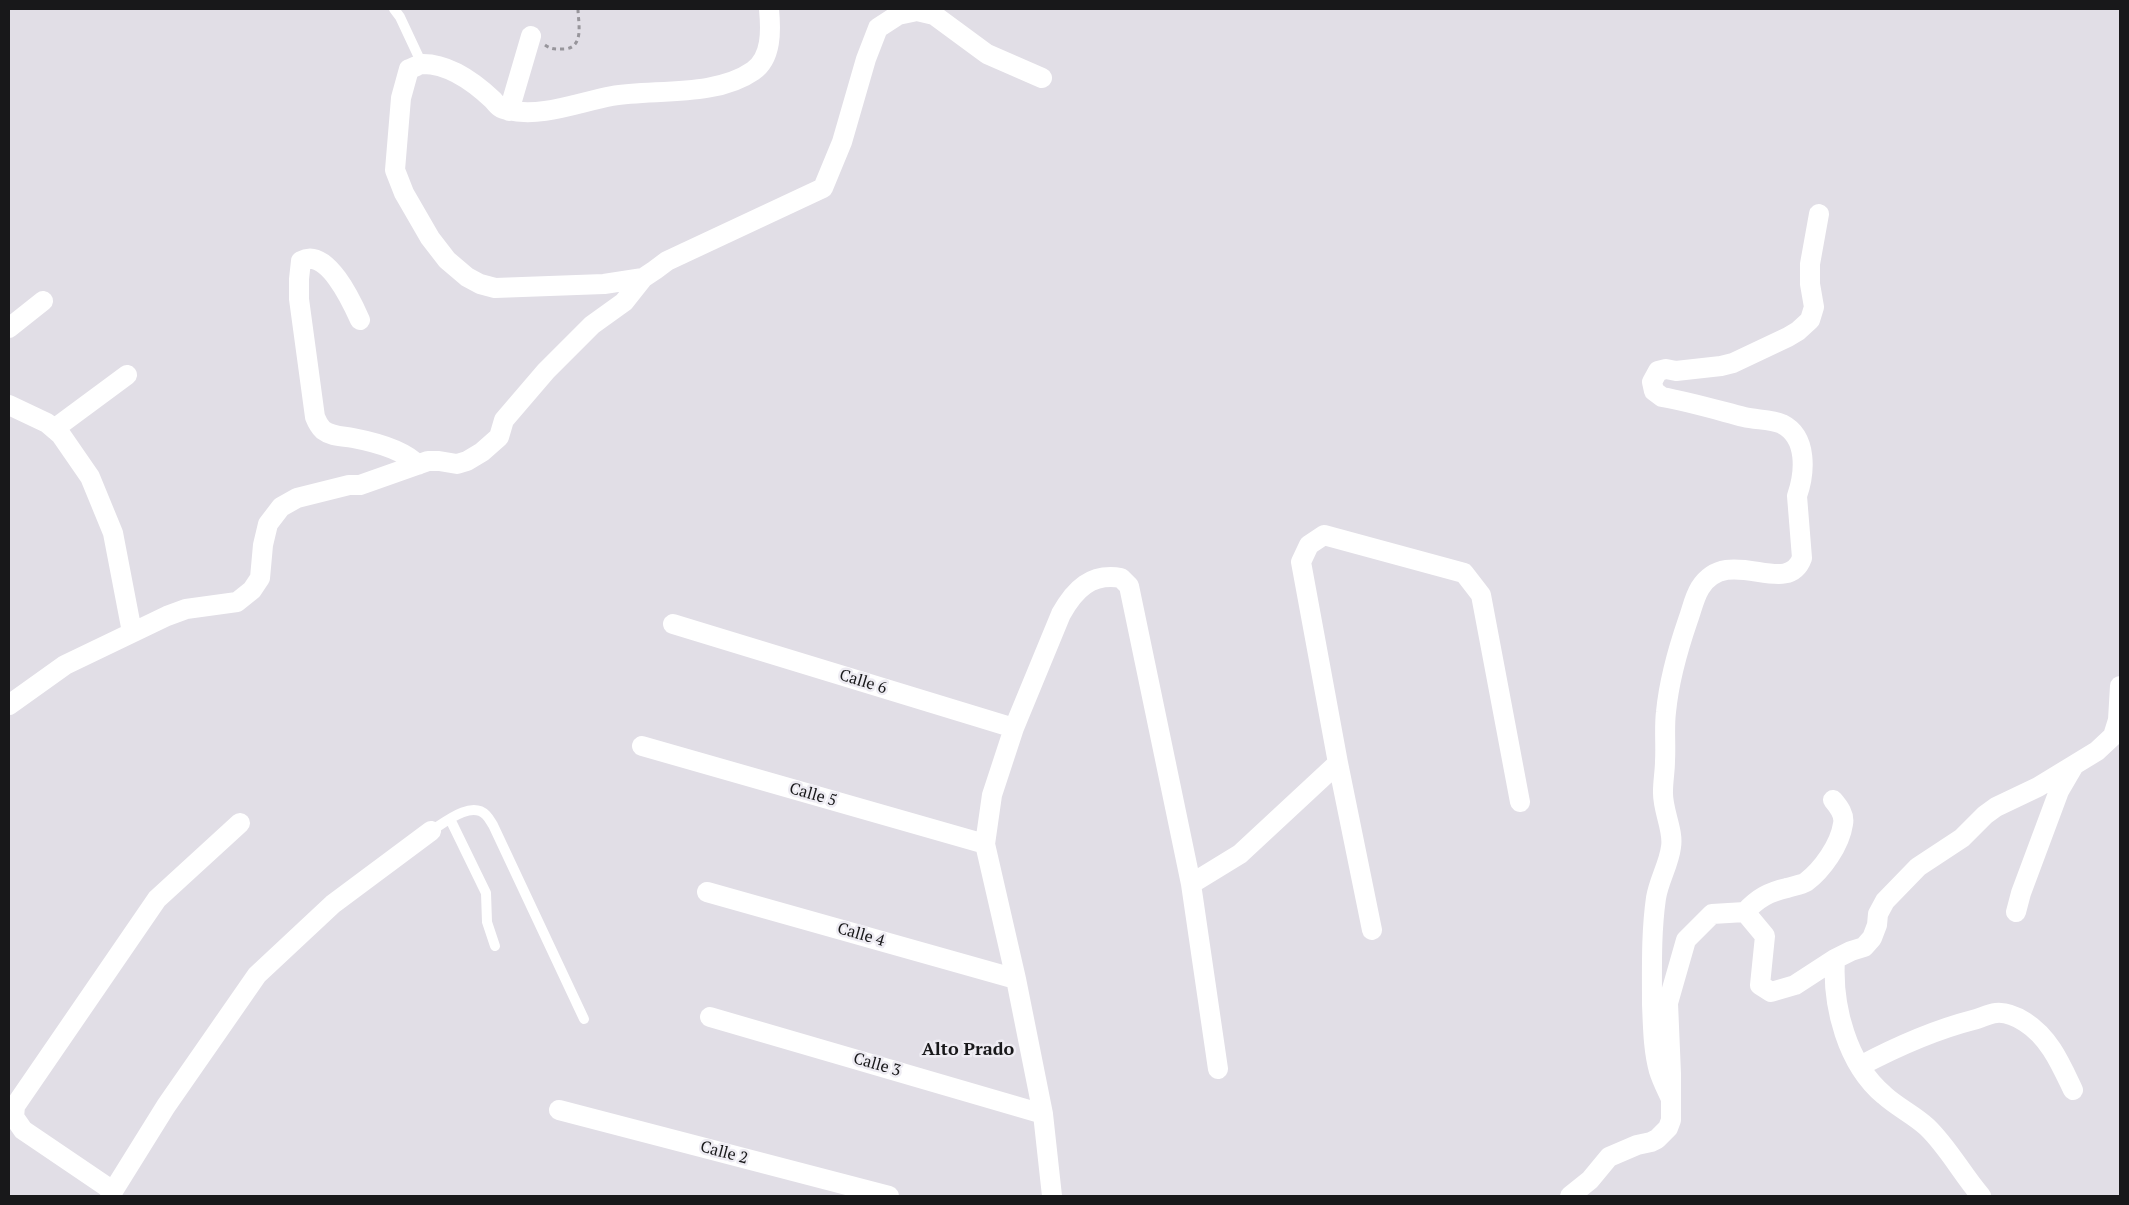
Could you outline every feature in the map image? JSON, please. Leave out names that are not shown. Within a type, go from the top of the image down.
[{"type":"street","points":[[643,278],[604,284],[495,288],[480,284],[467,277],[447,260],[430,238],[404,193],[395,170],[401,98],[409,69],[422,64],[454,72],[468,80],[498,107],[509,111],[539,111],[614,96],[697,88],[733,82],[754,70],[766,55],[771,28],[768,9]]},
{"type":"street","points":[[9,705],[65,665],[132,632],[186,609],[237,602],[252,590],[260,578],[263,545],[268,524],[274,515],[290,501],[360,485],[434,460],[449,464],[461,463],[482,452],[499,438],[504,420],[546,371],[592,325],[624,302],[643,278],[667,262],[823,188],[842,142],[866,59],[878,28],[898,15],[917,11],[934,15],[988,54],[1042,78]]},
{"type":"street","points":[[509,111],[529,42]]},
{"type":"street","points":[[1671,1099],[1659,1071],[1655,1046],[1651,959],[1656,897],[1672,846],[1664,812],[1663,792],[1666,711],[1674,667],[1693,603],[1701,586],[1708,579],[1724,570],[1734,569],[1788,574],[1799,565],[1802,558],[1797,496],[1801,482],[1803,462],[1802,453],[1793,431],[1781,423],[1744,417],[1722,410],[1662,397],[1654,391],[1652,382],[1656,373],[1662,370],[1676,371],[1733,363],[1788,337],[1810,320],[1814,307],[1810,284],[1810,264],[1819,214]]},
{"type":"street","points":[[360,320],[341,284],[327,266],[315,260],[304,259],[301,261],[298,279],[299,299],[314,417],[318,424],[324,431],[339,437],[378,444],[412,459],[418,465]]},
{"type":"street","points":[[9,328],[43,301]]},
{"type":"street","points":[[54,429],[127,376]]},
{"type":"street","points":[[9,405],[47,423],[61,435],[90,476],[109,525],[132,632]]},
{"type":"street","points":[[1372,930],[1338,764],[1301,562],[1309,544],[1324,536],[1464,573],[1481,595],[1520,802]]},
{"type":"street","points":[[1052,1196],[1043,1114],[1016,978],[985,844],[992,796],[1014,728],[1061,614],[1076,591],[1102,577],[1122,578],[1129,586],[1132,596],[1191,884],[1218,1069]]},
{"type":"street","name":"Calle 6","points":[[673,624],[1014,728]]},
{"type":"street","points":[[1745,912],[1765,936],[1760,985],[1771,992],[1795,985],[1835,959],[1864,947],[1868,944],[1877,925],[1878,914],[1885,901],[1918,866],[1962,838],[1996,807],[2038,787],[2074,766],[2098,750],[2113,736],[2118,720],[2120,686]]},
{"type":"street","name":"Calle 5","points":[[642,746],[985,844]]},
{"type":"street","points":[[1191,884],[1240,854],[1338,764]]},
{"type":"street","points":[[2016,912],[2021,892],[2059,791],[2074,766]]},
{"type":"street","points":[[1570,1196],[1590,1180],[1609,1157],[1651,1142],[1665,1132],[1671,1120],[1668,1003],[1686,940],[1712,914],[1745,912],[1757,899],[1773,891],[1805,883],[1819,869],[1836,845],[1844,823],[1840,808],[1833,800]]},
{"type":"street","points":[[240,823],[157,899],[16,1106],[14,1117],[23,1130],[112,1194],[166,1106],[257,975],[300,933],[355,886],[431,831]]},
{"type":"street","name":"Calle 4","points":[[707,892],[1016,978]]},
{"type":"street","points":[[1835,959],[1838,1010],[1844,1031],[1860,1066],[1884,1095],[1926,1126],[1981,1196]]},
{"type":"street","points":[[1860,1066],[1929,1034],[1997,1013],[2009,1015],[2025,1023],[2048,1043],[2058,1057],[2073,1090]]},
{"type":"street","name":"Calle 3","points":[[710,1016],[1043,1114]]},
{"type":"street","name":"Calle 2","points":[[559,1110],[889,1196]]},
{"type":"lane","points":[[394,9],[400,16],[422,64]]},
{"type":"lane","points":[[431,831],[472,810],[486,814],[493,825],[584,1019]]},
{"type":"lane","points":[[450,820],[486,893],[487,922],[494,946]]},
{"type":"path","points":[[529,42],[544,45],[553,50],[568,49],[574,46],[580,35],[578,9]]},
{"type":"district","name":"Alto Prado","points":[[968,1050]]}]
